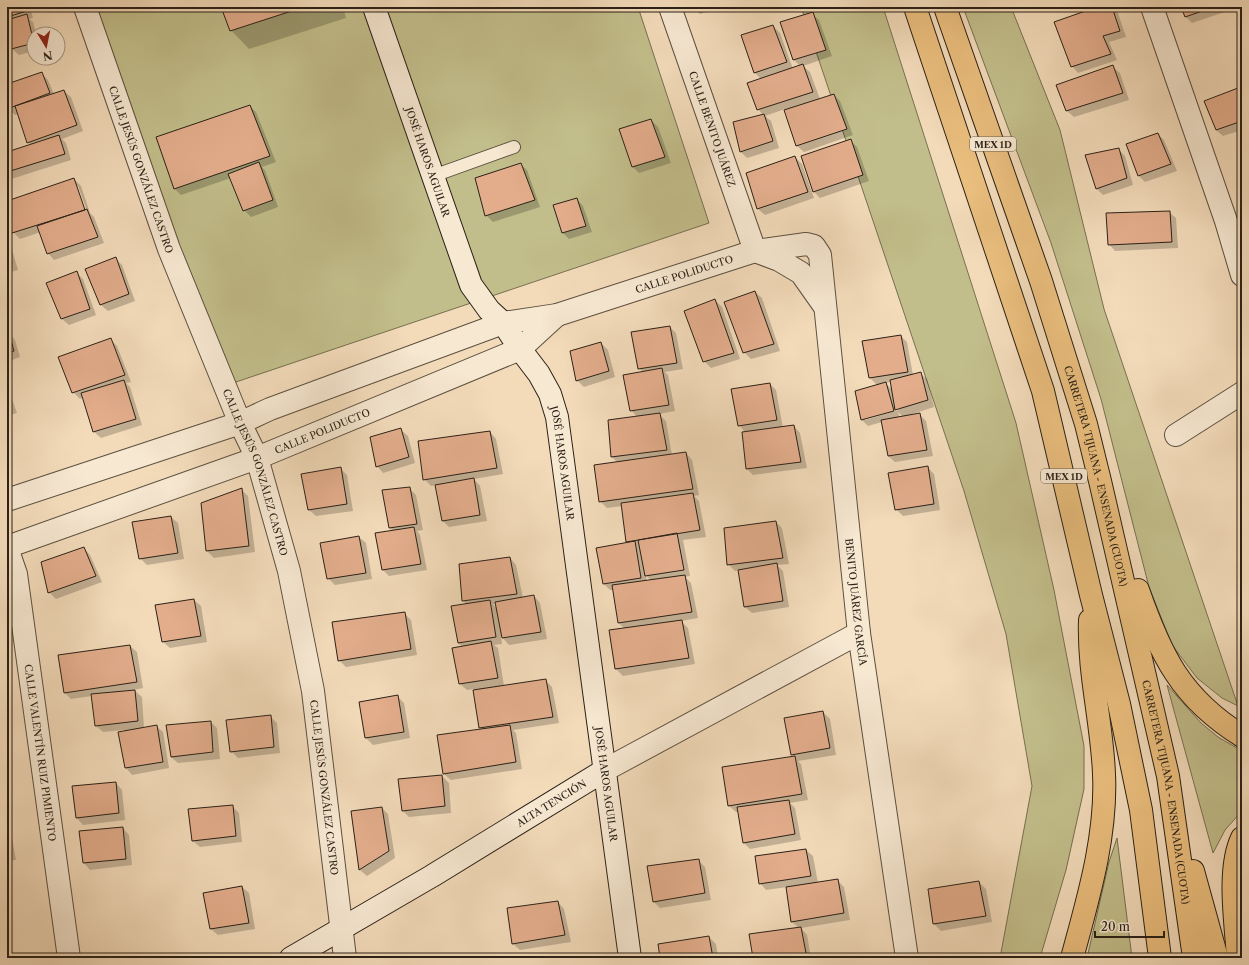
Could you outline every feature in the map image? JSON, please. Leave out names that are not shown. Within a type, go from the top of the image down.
[{"type":"highway","name":"MEX 1D","points":[[915,7],[1043,391],[1091,595],[1119,704],[1141,810],[1160,958]]},
{"type":"highway","name":"CARRETERA TIJUANA - ENSENADA (CUOTA)","points":[[945,7],[1041,281],[1086,424],[1169,787],[1194,958]]},
{"type":"highway","points":[[1100,480],[1151,628],[1174,673],[1195,700],[1226,726],[1242,736]]},
{"type":"highway","points":[[1072,958],[1093,870],[1103,815],[1104,791],[1101,730],[1091,661],[1089,635],[1091,595]]},
{"type":"highway","points":[[1169,787],[1217,958]]},
{"type":"highway","points":[[1238,958],[1233,879],[1235,858],[1242,838]]},
{"type":"street","name":"CALLE JESÚS GONZÁLEZ CASTRO","points":[[85,7],[169,249],[240,423],[257,458],[289,571],[312,691],[345,958]]},
{"type":"street","name":"JOSÉ HAROS AGUILAR","points":[[374,7],[471,285],[489,310],[503,323],[539,374],[550,394],[557,418],[630,958]]},
{"type":"street","name":"CALLE BENITO JUÁREZ","points":[[670,7],[755,252]]},
{"type":"street","points":[[1152,7],[1226,221],[1242,275]]},
{"type":"street","name":"CALLE POLIDUCTO","points":[[7,500],[240,423],[270,409],[503,323],[557,315],[755,252],[806,244],[814,246]]},
{"type":"street","name":"BENITO JUÁREZ GARCÍA","points":[[814,246],[820,255],[859,633],[907,958]]},
{"type":"street","points":[[755,252],[778,260],[801,273],[825,307]]},
{"type":"street","name":"CALLE POLIDUCTO","points":[[7,548],[257,458],[520,349],[557,315]]},
{"type":"street","points":[[1176,435],[1242,393]]},
{"type":"street","name":"CALLE VALENTÍN RUIZ PIMIENTO","points":[[7,548],[16,574],[69,958]]},
{"type":"street","name":"ALTA TENCIÓN","points":[[291,958],[341,927],[432,876],[605,770],[859,633]]},
{"type":"lane","points":[[433,176],[514,147]]},
{"type":"shaded area","points":[[92,7],[638,7],[709,223],[227,385]]},
{"type":"shaded area","points":[[801,7],[883,7],[1016,423],[1054,590],[1084,746],[1084,789],[1066,870],[1040,958],[1000,958],[1032,786],[1006,634],[964,491]]},
{"type":"shaded area","points":[[963,7],[1011,7],[1060,130],[1104,309],[1238,706],[1222,698],[1197,678],[1172,645],[1149,587],[1101,399],[1051,243]]},
{"type":"shaded area","points":[[1167,685],[1201,723],[1218,737],[1242,751],[1242,811],[1225,830],[1213,853]]},
{"type":"shaded area","points":[[1117,838],[1132,958],[1087,958],[1109,862]]},
{"type":"building","points":[[7,7],[26,7],[27,11],[7,17]]},
{"type":"building","points":[[221,7],[304,7],[230,31]]},
{"type":"building","points":[[1097,7],[1112,7],[1120,31],[1103,36],[1111,54],[1071,67],[1054,22]]},
{"type":"building","points":[[1181,7],[1214,7],[1185,17]]},
{"type":"building","points":[[813,12],[826,50],[793,60],[780,22]]},
{"type":"building","points":[[27,14],[30,26],[26,26],[26,45],[11,49],[7,36],[7,20]]},
{"type":"building","points":[[773,25],[787,62],[754,73],[741,35]]},
{"type":"building","points":[[803,64],[813,92],[757,110],[747,83]]},
{"type":"building","points":[[1113,65],[1123,93],[1066,111],[1056,85]]},
{"type":"building","points":[[42,72],[50,93],[7,109],[7,84]]},
{"type":"building","points":[[1238,88],[1242,98],[1242,121],[1216,130],[1204,101]]},
{"type":"building","points":[[64,90],[77,125],[27,143],[15,106]]},
{"type":"building","points":[[834,94],[847,129],[796,146],[784,110]]},
{"type":"building","points":[[250,105],[270,156],[174,189],[156,137]]},
{"type":"building","points":[[764,114],[773,141],[740,152],[733,122]]},
{"type":"building","points":[[651,119],[665,157],[632,167],[619,129]]},
{"type":"building","points":[[1158,133],[1171,164],[1138,176],[1126,144]]},
{"type":"building","points":[[59,135],[65,154],[7,172],[7,152]]},
{"type":"building","points":[[851,139],[863,175],[813,192],[801,156]]},
{"type":"building","points":[[1119,148],[1127,178],[1096,189],[1085,155]]},
{"type":"building","points":[[795,156],[808,192],[757,209],[746,173]]},
{"type":"building","points":[[259,162],[273,200],[243,211],[228,174]]},
{"type":"building","points":[[521,163],[535,200],[485,216],[475,178]]},
{"type":"building","points":[[74,178],[85,210],[12,233],[7,221],[7,201]]},
{"type":"building","points":[[577,198],[586,226],[562,233],[553,205]]},
{"type":"building","points":[[87,209],[98,237],[47,254],[37,226]]},
{"type":"building","points":[[1170,211],[1172,242],[1108,245],[1106,213]]},
{"type":"building","points":[[7,246],[12,263],[7,265]]},
{"type":"building","points":[[116,257],[129,294],[100,305],[85,269]]},
{"type":"building","points":[[77,271],[90,309],[61,319],[46,283]]},
{"type":"building","points":[[755,291],[774,344],[743,353],[724,302]]},
{"type":"building","points":[[715,299],[734,353],[703,362],[684,311]]},
{"type":"building","points":[[670,326],[677,363],[638,369],[631,332]]},
{"type":"building","points":[[9,332],[14,351],[7,354],[7,333]]},
{"type":"building","points":[[901,335],[908,372],[869,378],[862,341]]},
{"type":"building","points":[[111,338],[125,375],[72,393],[58,357]]},
{"type":"building","points":[[601,342],[609,371],[576,381],[570,351]]},
{"type":"building","points":[[662,368],[669,405],[630,411],[623,375]]},
{"type":"building","points":[[921,372],[928,400],[895,410],[890,380]]},
{"type":"building","points":[[124,380],[136,419],[93,432],[81,393]]},
{"type":"building","points":[[886,382],[894,411],[861,420],[855,391]]},
{"type":"building","points":[[770,383],[777,420],[738,426],[731,389]]},
{"type":"building","points":[[660,413],[667,450],[611,457],[608,420]]},
{"type":"building","points":[[920,413],[927,450],[888,456],[881,420]]},
{"type":"building","points":[[794,425],[801,462],[746,469],[742,432]]},
{"type":"building","points":[[401,428],[409,457],[376,467],[370,437]]},
{"type":"building","points":[[490,431],[497,468],[423,480],[418,441]]},
{"type":"building","points":[[686,452],[693,489],[599,502],[594,465]]},
{"type":"building","points":[[928,466],[934,504],[895,510],[888,473]]},
{"type":"building","points":[[341,467],[347,504],[308,510],[301,474]]},
{"type":"building","points":[[474,478],[480,515],[442,521],[435,485]]},
{"type":"building","points":[[410,487],[417,524],[389,528],[382,490]]},
{"type":"building","points":[[242,488],[249,546],[206,551],[201,503]]},
{"type":"building","points":[[693,493],[700,530],[626,542],[621,503]]},
{"type":"building","points":[[171,516],[178,553],[139,559],[132,522]]},
{"type":"building","points":[[776,521],[783,558],[727,565],[724,528]]},
{"type":"building","points":[[414,527],[421,564],[382,570],[375,533]]},
{"type":"building","points":[[677,533],[684,570],[645,576],[638,540]]},
{"type":"building","points":[[359,536],[366,573],[327,579],[320,543]]},
{"type":"building","points":[[635,541],[641,578],[603,584],[596,548]]},
{"type":"building","points":[[84,547],[96,576],[48,593],[41,562]]},
{"type":"building","points":[[510,557],[517,594],[462,601],[459,564]]},
{"type":"building","points":[[777,563],[783,601],[744,607],[738,570]]},
{"type":"building","points":[[685,575],[692,612],[618,623],[612,585]]},
{"type":"building","points":[[534,595],[541,632],[502,638],[495,602]]},
{"type":"building","points":[[194,599],[201,636],[162,642],[155,605]]},
{"type":"building","points":[[490,600],[496,637],[458,643],[451,606]]},
{"type":"building","points":[[405,612],[411,649],[338,661],[332,622]]},
{"type":"building","points":[[682,620],[689,658],[615,669],[609,630]]},
{"type":"building","points":[[491,641],[498,678],[459,684],[452,648]]},
{"type":"building","points":[[130,645],[137,682],[64,693],[58,655]]},
{"type":"building","points":[[546,679],[553,717],[479,728],[473,690]]},
{"type":"building","points":[[135,690],[138,721],[95,726],[91,694]]},
{"type":"building","points":[[398,695],[404,732],[365,738],[359,702]]},
{"type":"building","points":[[823,711],[830,748],[791,755],[784,718]]},
{"type":"building","points":[[271,715],[274,747],[230,752],[226,720]]},
{"type":"building","points":[[211,721],[213,752],[171,757],[166,725]]},
{"type":"building","points":[[157,725],[163,762],[125,768],[118,732]]},
{"type":"building","points":[[510,725],[516,762],[443,774],[437,735]]},
{"type":"building","points":[[795,756],[802,794],[728,806],[722,767]]},
{"type":"building","points":[[442,775],[445,806],[402,811],[398,779]]},
{"type":"building","points":[[116,782],[119,813],[76,818],[72,786]]},
{"type":"building","points":[[789,800],[795,834],[743,843],[737,807]]},
{"type":"building","points":[[233,805],[236,836],[192,841],[188,809]]},
{"type":"building","points":[[382,807],[389,851],[359,870],[351,811]]},
{"type":"building","points":[[123,827],[126,859],[83,863],[79,831]]},
{"type":"building","points":[[806,849],[811,876],[759,884],[755,856]]},
{"type":"building","points":[[699,859],[705,893],[653,902],[647,866]]},
{"type":"building","points":[[838,879],[844,913],[791,922],[786,887]]},
{"type":"building","points":[[979,881],[986,916],[933,924],[928,889]]},
{"type":"building","points":[[242,886],[249,923],[210,929],[203,893]]},
{"type":"building","points":[[558,901],[565,935],[512,944],[507,908]]},
{"type":"building","points":[[801,927],[807,958],[753,958],[749,934]]},
{"type":"building","points":[[709,936],[713,958],[660,958],[658,944]]}]
